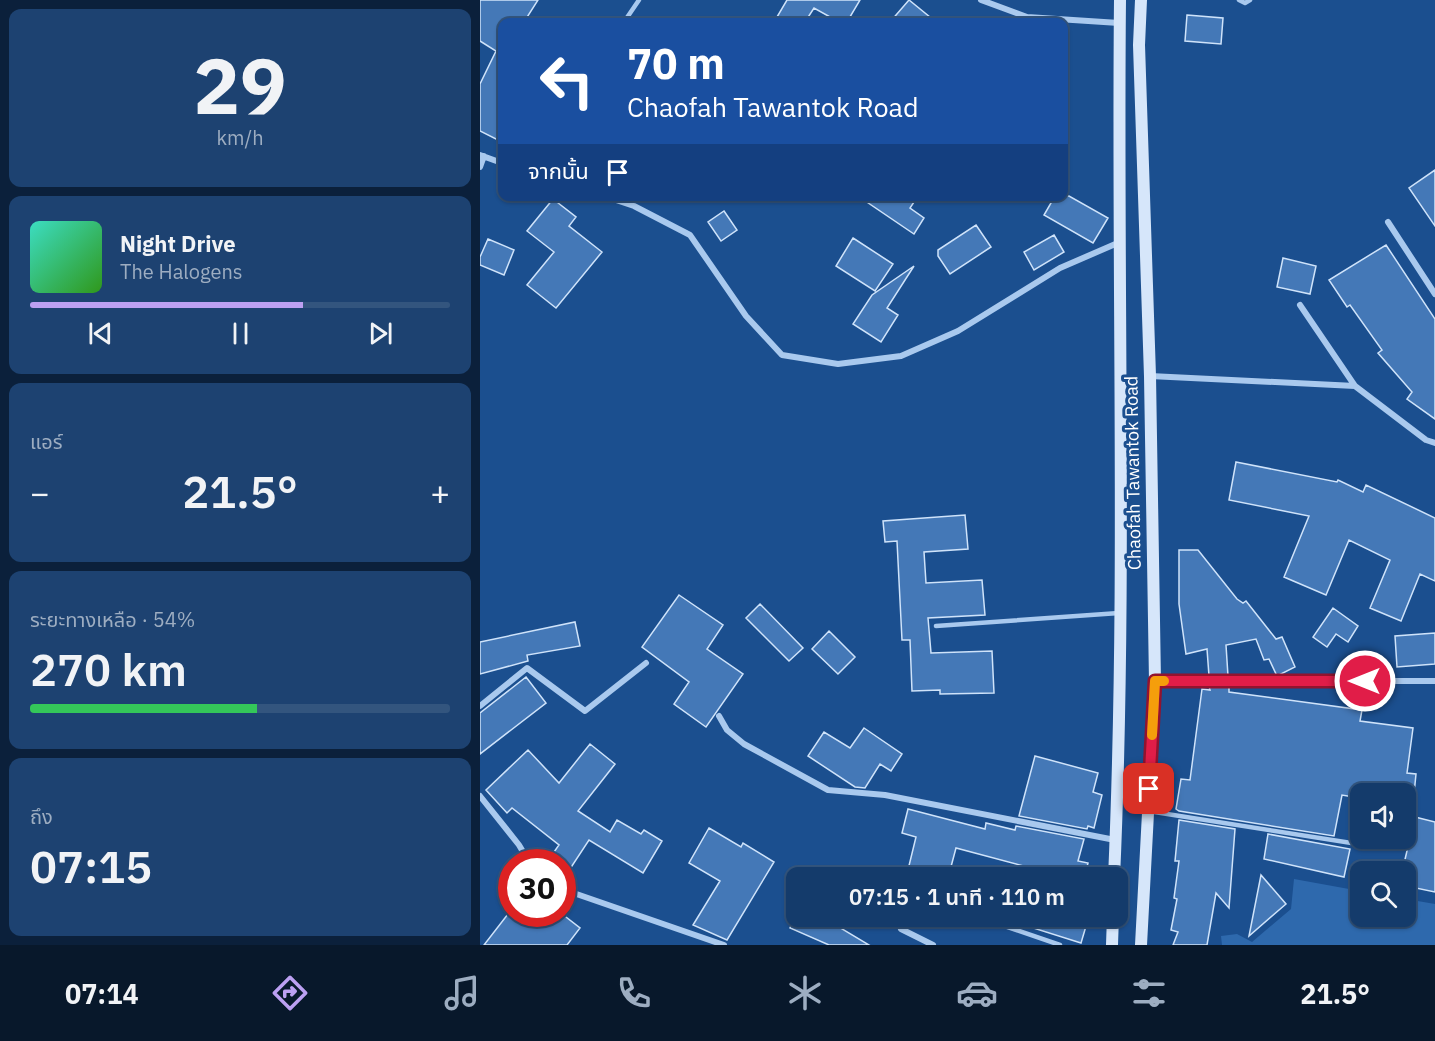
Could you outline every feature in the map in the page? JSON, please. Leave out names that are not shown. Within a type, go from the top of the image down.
[{"type":"main road","name":"Chaofah Tawantok Road","points":[[1115,867],[1120,613],[1120,242],[1117,76],[1120,0]]},
{"type":"main road","name":"Chaofah Tawantok Road","points":[[1141,0],[1139,45],[1150,376],[1155,681],[1141,945]]},
{"type":"main road","points":[[1112,945],[1113,927]]},
{"type":"street","points":[[981,0],[1027,17],[1042,18]]},
{"type":"street","points":[[1068,20],[1119,23]]},
{"type":"street","points":[[480,167],[482,155],[498,161]]},
{"type":"street","points":[[619,201],[634,206],[690,235],[746,316],[782,355],[838,364],[901,356],[920,348],[958,331],[1060,268],[1120,242]]},
{"type":"street","points":[[1388,222],[1435,294]]},
{"type":"street","points":[[1300,304],[1355,386],[1426,440],[1435,443]]},
{"type":"street","points":[[1150,376],[1355,386]]},
{"type":"street","points":[[480,706],[527,668],[585,711],[646,663]]},
{"type":"street","points":[[1155,681],[1435,681]]},
{"type":"street","points":[[719,716],[727,730],[744,744],[828,790],[885,795],[1116,840]]},
{"type":"street","points":[[480,796],[521,849]]},
{"type":"street","points":[[576,894],[724,945]]},
{"type":"street","points":[[901,929],[933,945]]},
{"type":"lane","points":[[627,18],[639,0]]},
{"type":"lane","points":[[1239,0],[1245,3],[1250,0]]},
{"type":"lane","points":[[936,626],[1120,613]]},
{"type":"lane","points":[[1148,811],[1350,843]]},
{"type":"lane","points":[[1007,927],[1060,945]]},
{"type":"shaded area","points":[[1294,879],[1350,889],[1350,927],[1416,927],[1416,901],[1435,904],[1435,945],[1222,945],[1221,936],[1237,934],[1252,942],[1291,909]]},
{"type":"building","points":[[480,0],[538,0],[527,18],[498,18],[498,140],[480,131],[480,84],[496,51],[480,41]]},
{"type":"building","points":[[787,0],[860,0],[849,18],[832,18],[814,8],[808,18],[776,18]]},
{"type":"building","points":[[909,0],[931,18],[893,18]]},
{"type":"building","points":[[1187,15],[1223,18],[1221,44],[1185,41]]},
{"type":"building","points":[[1435,170],[1435,226],[1409,188]]},
{"type":"building","points":[[1069,196],[1108,218],[1093,243],[1044,215],[1052,201],[1068,201]]},
{"type":"building","points":[[551,201],[556,201],[576,217],[569,226],[602,252],[556,308],[527,285],[554,252],[527,231]]},
{"type":"building","points":[[865,201],[915,201],[910,208],[924,218],[914,234]]},
{"type":"building","points":[[724,211],[737,230],[721,241],[708,222]]},
{"type":"building","points":[[976,225],[991,247],[950,274],[938,256],[938,250]]},
{"type":"building","points":[[1054,235],[1064,252],[1034,270],[1024,252]]},
{"type":"building","points":[[853,238],[893,264],[875,291],[836,266]]},
{"type":"building","points":[[488,239],[514,250],[504,275],[480,265],[480,257]]},
{"type":"building","points":[[1386,245],[1435,319],[1435,419],[1407,399],[1412,392],[1378,353],[1382,350],[1350,305],[1347,307],[1329,280]]},
{"type":"building","points":[[1283,258],[1316,266],[1310,294],[1277,287]]},
{"type":"building","points":[[914,266],[887,308],[898,315],[881,342],[853,324],[872,295]]},
{"type":"building","points":[[1236,462],[1337,482],[1338,480],[1363,492],[1366,485],[1435,518],[1435,581],[1420,574],[1401,621],[1370,608],[1390,560],[1349,540],[1326,595],[1284,577],[1309,516],[1229,500]]},
{"type":"building","points":[[965,515],[968,549],[924,552],[926,583],[982,580],[985,615],[928,618],[931,653],[992,651],[994,693],[940,694],[940,690],[912,691],[910,640],[902,640],[897,541],[885,542],[883,521]]},
{"type":"building","points":[[1179,550],[1198,550],[1237,599],[1243,603],[1246,601],[1276,639],[1282,637],[1295,667],[1277,676],[1269,659],[1264,660],[1256,639],[1226,645],[1228,676],[1209,676],[1207,649],[1186,654],[1179,604]]},
{"type":"building","points":[[679,595],[723,625],[707,649],[743,674],[706,727],[674,704],[689,682],[642,647]]},
{"type":"building","points":[[760,604],[803,648],[789,661],[746,618]]},
{"type":"building","points":[[1333,608],[1358,626],[1348,642],[1336,634],[1327,647],[1313,637]]},
{"type":"building","points":[[575,622],[580,646],[527,655],[528,661],[480,674],[480,642]]},
{"type":"building","points":[[829,631],[855,657],[838,674],[812,649]]},
{"type":"building","points":[[1435,633],[1435,664],[1397,667],[1395,636]]},
{"type":"building","points":[[526,677],[546,703],[480,754],[480,713]]},
{"type":"building","points":[[1209,686],[1229,686],[1229,692],[1362,710],[1360,721],[1413,728],[1407,773],[1416,774],[1415,783],[1350,783],[1350,796],[1342,795],[1334,836],[1179,811],[1176,809],[1181,779],[1190,780],[1202,689],[1210,690]]},
{"type":"building","points":[[864,728],[902,754],[891,771],[880,764],[865,788],[855,787],[808,756],[824,732],[850,748]]},
{"type":"building","points":[[590,744],[615,764],[578,811],[610,832],[617,820],[641,834],[644,830],[662,841],[643,873],[589,840],[576,860],[576,849],[556,849],[559,845],[512,808],[507,813],[486,790],[528,750],[559,783]]},
{"type":"building","points":[[1035,756],[1098,773],[1093,792],[1102,795],[1094,828],[1088,826],[1087,829],[1019,816]]},
{"type":"building","points":[[908,809],[985,829],[986,823],[1015,830],[1016,826],[1084,839],[1078,861],[1088,863],[1087,867],[1028,867],[956,848],[951,867],[909,867],[916,837],[902,833]]},
{"type":"building","points":[[1416,817],[1435,822],[1435,892],[1416,888],[1416,861],[1405,861],[1407,849],[1416,849]]},
{"type":"building","points":[[1179,820],[1235,829],[1229,908],[1216,893],[1207,945],[1173,945],[1178,932],[1171,930],[1177,899],[1174,898],[1179,861],[1175,861]]},
{"type":"building","points":[[709,828],[741,847],[743,843],[774,862],[727,940],[693,925],[720,881],[689,863]]},
{"type":"building","points":[[1268,834],[1350,849],[1344,877],[1264,859]]},
{"type":"building","points":[[1261,875],[1286,904],[1249,936]]},
{"type":"building","points":[[576,925],[580,928],[567,945],[484,945],[498,927],[576,927]]},
{"type":"building","points":[[839,927],[869,945],[829,945],[790,928]]},
{"type":"building","points":[[1030,927],[1086,927],[1081,943]]},
{"type":"slow traffic","points":[[1152,735],[1155,681],[1164,681]]},
{"type":"route","points":[[1149,789],[1155,681],[1365,681]]}]
